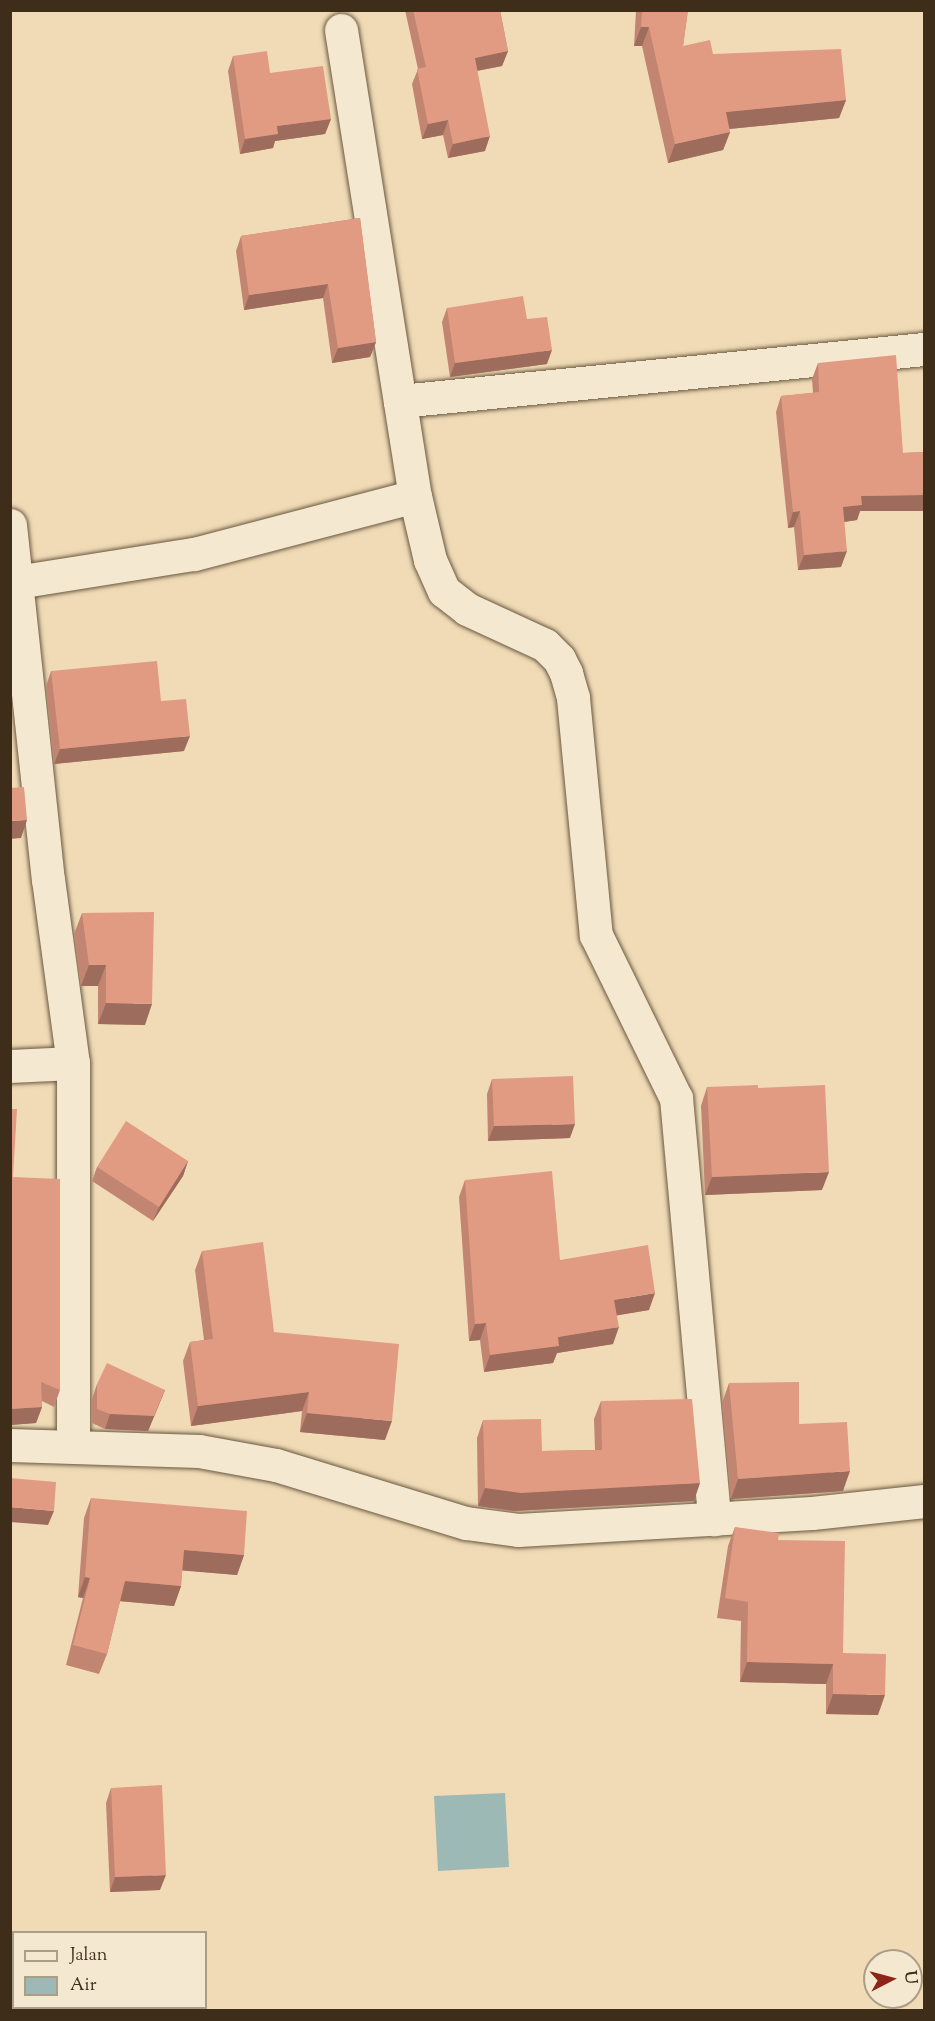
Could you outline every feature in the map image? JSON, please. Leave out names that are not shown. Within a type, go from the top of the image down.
[{"type":"street","points":[[341,30],[415,496],[429,560],[444,591],[466,609],[545,645],[559,659],[571,686],[596,935],[676,1098],[714,1519]]},
{"type":"street","points":[[400,401],[924,349]]},
{"type":"street","points":[[14,583],[194,554],[415,496]]},
{"type":"street","points":[[10,525],[14,583],[73,1063],[73,1445]]},
{"type":"street","points":[[10,1066],[73,1063]]},
{"type":"street","points":[[10,1445],[73,1445],[199,1451],[276,1464],[466,1523],[518,1530],[714,1519],[924,1501]]},
{"type":"water","points":[[505,1793],[509,1867],[438,1871],[434,1796]]},
{"type":"building","points":[[413,10],[500,10],[508,51],[475,58],[490,136],[453,144],[448,120],[428,124],[417,69],[426,67]]},
{"type":"building","points":[[642,10],[688,10],[683,46],[710,40],[713,54],[841,49],[846,100],[726,112],[730,132],[675,144],[649,27],[641,27]]},
{"type":"building","points":[[267,51],[270,73],[323,66],[331,119],[277,126],[278,134],[245,139],[233,56]]},
{"type":"building","points":[[360,218],[376,342],[338,348],[328,284],[249,295],[241,236]]},
{"type":"building","points":[[523,296],[527,319],[547,317],[552,350],[455,363],[447,308]]},
{"type":"building","points":[[896,355],[903,453],[924,452],[924,495],[861,496],[862,505],[843,507],[847,551],[804,555],[800,511],[793,512],[781,396],[819,392],[818,363]]},
{"type":"building","points":[[157,661],[161,701],[186,699],[190,736],[60,749],[51,671]]},
{"type":"building","points":[[24,787],[27,820],[10,821],[10,788]]},
{"type":"building","points":[[154,912],[152,1004],[106,1003],[106,965],[89,965],[82,913]]},
{"type":"building","points":[[573,1076],[575,1124],[494,1126],[492,1079]]},
{"type":"building","points":[[758,1085],[758,1088],[825,1085],[829,1172],[712,1177],[707,1087]]},
{"type":"building","points":[[10,1109],[17,1109],[13,1177],[60,1179],[60,1390],[41,1382],[42,1407],[10,1409]]},
{"type":"building","points":[[126,1121],[188,1161],[159,1207],[97,1167]]},
{"type":"building","points":[[552,1171],[560,1260],[648,1245],[655,1293],[614,1300],[619,1327],[558,1337],[559,1346],[490,1355],[486,1323],[475,1324],[465,1180]]},
{"type":"building","points":[[263,1242],[274,1332],[399,1344],[392,1421],[307,1413],[309,1392],[198,1406],[190,1342],[213,1339],[202,1251]]},
{"type":"building","points":[[107,1363],[165,1390],[154,1416],[110,1414],[97,1409],[97,1384]]},
{"type":"building","points":[[799,1382],[799,1424],[847,1422],[850,1471],[738,1479],[729,1383]]},
{"type":"building","points":[[692,1399],[700,1483],[521,1493],[485,1488],[483,1420],[541,1419],[542,1451],[602,1450],[601,1401]]},
{"type":"building","points":[[10,1478],[56,1482],[54,1511],[10,1507]]},
{"type":"building","points":[[91,1498],[247,1511],[244,1555],[184,1550],[181,1586],[125,1581],[107,1654],[73,1645],[90,1578],[85,1577]]},
{"type":"building","points":[[735,1527],[779,1533],[778,1540],[845,1541],[843,1653],[886,1654],[885,1695],[833,1694],[833,1664],[747,1662],[748,1602],[725,1598]]},
{"type":"building","points":[[162,1785],[166,1875],[115,1877],[111,1788]]},
{"type":"waterway","points":[[10,2010],[22,2010]]}]
